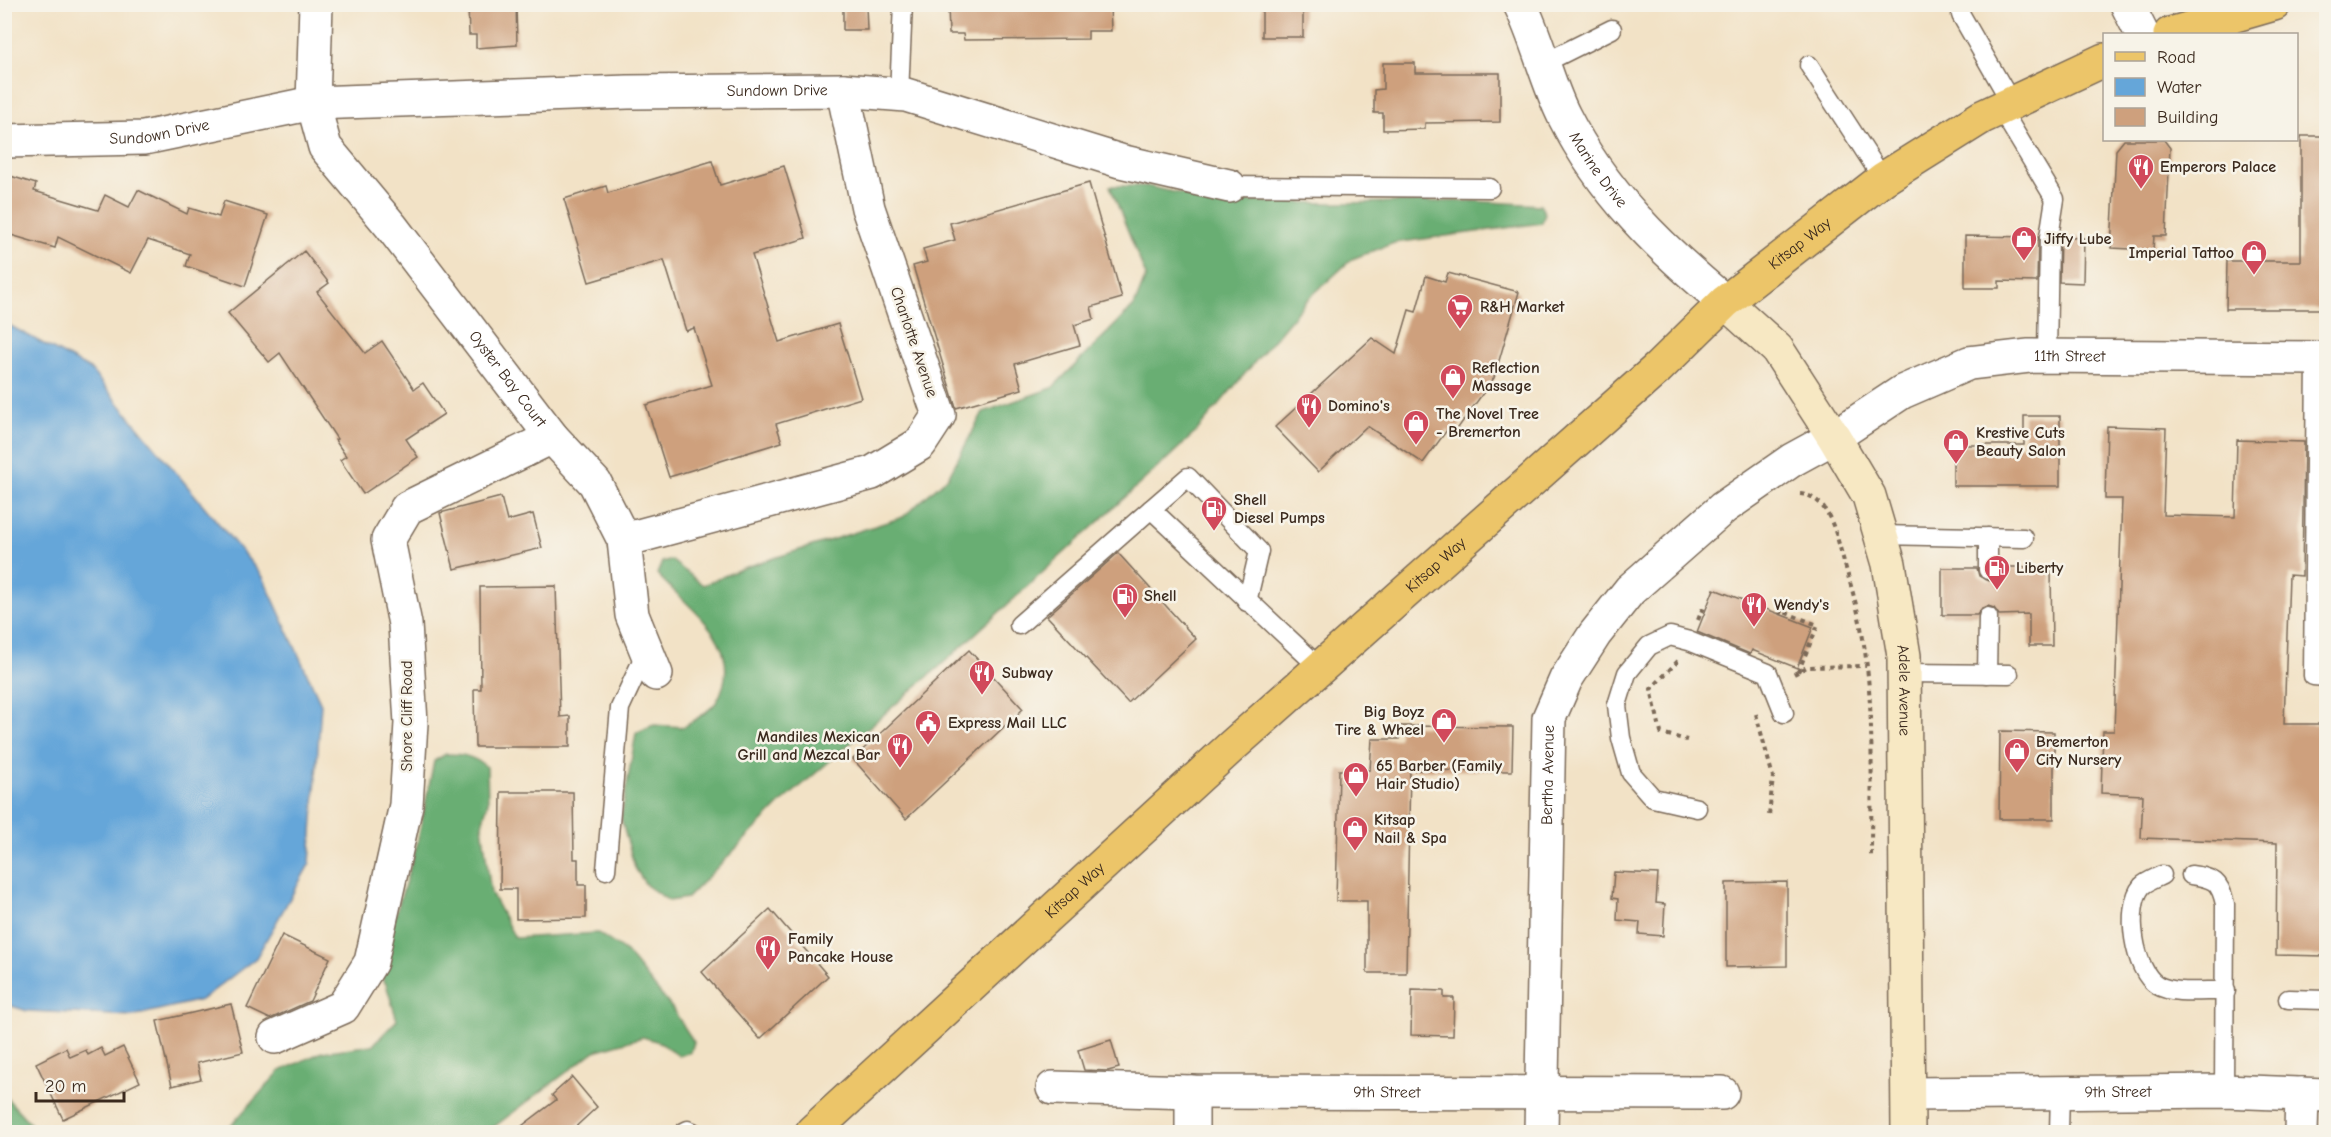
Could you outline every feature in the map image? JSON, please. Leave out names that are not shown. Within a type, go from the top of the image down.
[{"type":"main road","points":[[2173,33],[2261,6]]},
{"type":"main road","name":"Kitsap Way","points":[[812,1132],[1320,668],[1658,368],[1725,302],[1883,179],[1948,138],[2007,106],[2103,60]]},
{"type":"main road","name":"Adele Avenue","points":[[1725,302],[1777,349],[1834,437],[1869,496],[1888,564],[1904,656],[1910,1094],[1908,1132]]},
{"type":"street","points":[[313,103],[316,4]]},
{"type":"street","name":"Marine Drive","points":[[1520,4],[1563,114],[1598,175],[1669,255],[1725,302]]},
{"type":"street","points":[[2127,4],[2142,33]]},
{"type":"street","name":"Sundown Drive","points":[[4,141],[144,138],[313,103],[628,92],[843,90],[899,94],[1120,161],[1229,186]]},
{"type":"street","name":"Charlotte Avenue","points":[[624,540],[872,473],[920,444],[939,415],[868,208],[843,90]]},
{"type":"street","name":"Oyster Bay Court","points":[[313,103],[325,147],[391,226],[552,437],[595,483],[624,540],[632,615],[651,662]]},
{"type":"street","name":"11th Street","points":[[1834,437],[1902,392],[1969,363],[2047,356],[2321,358]]},
{"type":"street","name":"Shore Cliff Road","points":[[275,1037],[343,1008],[371,962],[374,951],[406,805],[411,723],[405,624],[388,540],[407,508],[552,437]]},
{"type":"street","name":"Bertha Avenue","points":[[1541,1132],[1550,718],[1566,679],[1595,634],[1630,590],[1723,508],[1792,460],[1834,437]]},
{"type":"street","name":"9th Street","points":[[1053,1088],[1192,1092],[1722,1094]]},
{"type":"street","name":"9th Street","points":[[1910,1094],[2224,1091],[2314,1095]]},
{"type":"street","points":[[1192,1092],[1192,1132]]},
{"type":"street","points":[[2301,1132],[2314,1095]]},
{"type":"lane","points":[[899,94],[903,4]]},
{"type":"lane","points":[[1961,15],[2055,199],[2049,237],[2047,356]]},
{"type":"lane","points":[[1544,63],[1612,30]]},
{"type":"lane","points":[[1809,65],[1883,179]]},
{"type":"lane","points":[[1229,186],[1490,188]]},
{"type":"lane","points":[[2321,358],[2313,676],[2326,677]]},
{"type":"lane","points":[[1019,625],[1188,477],[1259,551],[1247,602]]},
{"type":"lane","points":[[1151,509],[1247,602],[1320,668]]},
{"type":"lane","points":[[1880,535],[2024,538]]},
{"type":"lane","points":[[1988,537],[1988,570]]},
{"type":"lane","points":[[1987,674],[1988,617]]},
{"type":"lane","points":[[1697,808],[1653,798],[1631,773],[1621,738],[1617,705],[1627,673],[1649,646],[1670,636],[1689,641],[1768,673],[1784,713]]},
{"type":"lane","points":[[606,870],[620,708],[651,662]]},
{"type":"lane","points":[[1904,673],[2009,674]]},
{"type":"lane","points":[[2162,875],[2142,886],[2135,901],[2134,927],[2138,961],[2154,984],[2166,989],[2226,991]]},
{"type":"lane","points":[[2191,875],[2210,878],[2222,888],[2225,904],[2224,1091]]},
{"type":"lane","points":[[2288,999],[2326,1000]]},
{"type":"lane","points":[[2059,1132],[2060,1092]]},
{"type":"lane","points":[[684,1132],[688,1130],[693,1132]]},
{"type":"path","points":[[1687,740],[1661,733],[1651,689],[1685,655],[1702,610],[1705,611]]},
{"type":"path","points":[[1780,615],[1781,611],[1818,625],[1806,649],[1798,673],[1807,667],[1866,666]]},
{"type":"green space","points":[[1110,186],[1147,186],[1214,201],[1335,203],[1473,201],[1540,205],[1545,213],[1542,223],[1394,243],[1352,259],[1307,300],[1195,433],[939,667],[781,803],[687,898],[669,901],[646,885],[635,868],[621,818],[636,733],[653,725],[684,727],[707,712],[717,701],[725,681],[725,662],[720,645],[711,630],[657,574],[662,562],[671,560],[703,585],[743,568],[903,517],[948,477],[983,412],[1052,388],[1134,306],[1146,276]]},
{"type":"green space","points":[[446,754],[468,756],[487,767],[488,802],[482,825],[491,893],[515,938],[598,933],[626,952],[672,1008],[694,1042],[691,1052],[679,1056],[659,1042],[643,1037],[595,1051],[487,1132],[225,1132],[280,1071],[322,1052],[373,1045],[397,1020],[386,984],[378,972],[417,845],[434,761]]},
{"type":"green space","points":[[5,1096],[38,1132],[5,1132]]},
{"type":"water","points":[[5,323],[90,369],[263,577],[321,704],[310,863],[256,958],[201,1000],[133,1016],[27,1011],[5,1004]]},
{"type":"building","points":[[468,4],[516,4],[517,45],[476,48],[476,35],[469,35]]},
{"type":"building","points":[[843,4],[866,4],[867,30],[843,30]]},
{"type":"building","points":[[948,4],[1110,4],[1111,31],[1088,31],[1088,39],[964,40],[963,34],[949,34]]},
{"type":"building","points":[[1262,4],[1303,4],[1303,37],[1262,37]]},
{"type":"building","points":[[1383,63],[1415,63],[1415,73],[1500,73],[1500,122],[1425,123],[1425,129],[1383,130],[1383,113],[1374,113],[1374,90],[1383,89]]},
{"type":"building","points":[[2301,136],[2326,136],[2326,309],[2226,309],[2227,261],[2301,261]]},
{"type":"building","points":[[2123,141],[2165,141],[2170,148],[2166,236],[2154,236],[2153,250],[2111,248],[2116,150]]},
{"type":"building","points":[[712,161],[720,185],[784,166],[806,238],[752,255],[779,342],[838,324],[861,398],[776,424],[782,442],[669,477],[646,405],[712,385],[694,328],[686,331],[664,260],[589,282],[564,199],[606,186],[608,193]]},
{"type":"building","points":[[4,174],[36,184],[34,191],[98,210],[105,195],[129,207],[138,190],[187,214],[189,208],[219,217],[224,201],[268,215],[245,286],[186,266],[190,254],[148,240],[131,273],[58,237],[55,248],[4,233]]},
{"type":"building","points":[[1089,183],[1122,298],[1091,307],[1094,319],[1074,325],[1080,345],[1015,364],[1022,389],[956,408],[913,266],[927,262],[923,249],[955,240],[950,223]]},
{"type":"building","points":[[1965,236],[2038,237],[2037,282],[1999,281],[1999,288],[1965,288]]},
{"type":"building","points":[[2060,237],[2084,238],[2083,283],[2059,282]]},
{"type":"building","points":[[304,251],[329,283],[317,292],[365,353],[382,341],[414,389],[423,383],[444,414],[406,439],[418,457],[363,494],[340,460],[346,456],[335,440],[337,439],[280,353],[269,362],[228,313]]},
{"type":"building","points":[[1448,273],[1519,292],[1494,378],[1453,435],[1447,430],[1423,463],[1367,426],[1318,472],[1275,427],[1372,338],[1396,354],[1409,310],[1416,312],[1426,276],[1445,282]]},
{"type":"building","points":[[2024,416],[2060,416],[2060,486],[1953,486],[1953,445],[2024,445]]},
{"type":"building","points":[[2107,426],[2166,428],[2163,515],[2235,517],[2237,440],[2304,442],[2302,576],[2289,575],[2284,724],[2326,724],[2326,956],[2276,955],[2277,843],[2141,838],[2143,795],[2101,793],[2103,731],[2114,731],[2122,499],[2105,499]]},
{"type":"building","points":[[501,497],[507,521],[533,514],[542,548],[454,569],[440,513]]},
{"type":"building","points":[[1118,553],[1196,639],[1128,703],[1047,616]]},
{"type":"building","name":"Liberty","points":[[1999,567],[2051,567],[2052,646],[2029,646],[2029,614],[1999,615],[1994,608],[1988,606],[1982,608],[1977,615],[1942,615],[1942,568],[1977,568],[1979,576],[1989,581],[1997,576]]},
{"type":"building","points":[[556,586],[560,717],[570,716],[570,747],[475,747],[474,689],[481,689],[480,587]]},
{"type":"building","points":[[1714,589],[1813,627],[1797,668],[1752,650],[1750,654],[1697,632]]},
{"type":"building","points":[[969,650],[1023,709],[906,819],[853,759]]},
{"type":"building","points":[[1399,726],[1513,727],[1512,771],[1410,770],[1406,973],[1367,973],[1367,901],[1336,901],[1339,770],[1370,770],[1372,739],[1399,739]]},
{"type":"building","points":[[2000,731],[2054,732],[2054,819],[1999,819]]},
{"type":"building","points":[[501,792],[573,792],[574,859],[578,859],[578,885],[586,885],[586,918],[516,919],[516,889],[500,889]]},
{"type":"building","points":[[1614,872],[1658,874],[1656,903],[1665,904],[1663,936],[1639,934],[1640,922],[1617,920],[1618,899],[1612,898]]},
{"type":"building","points":[[1787,882],[1787,966],[1726,967],[1726,883]]},
{"type":"building","points":[[770,909],[828,976],[760,1039],[702,972]]},
{"type":"building","points":[[282,935],[330,958],[310,1001],[270,1019],[247,1008]]},
{"type":"building","points":[[1412,990],[1444,991],[1444,998],[1454,998],[1453,1036],[1411,1035]]},
{"type":"building","points":[[231,1004],[243,1052],[197,1063],[201,1079],[172,1086],[157,1021]]},
{"type":"building","points":[[1111,1040],[1119,1068],[1108,1071],[1084,1070],[1078,1050]]},
{"type":"building","points":[[123,1047],[140,1082],[63,1119],[36,1063],[66,1048],[70,1057],[86,1050],[88,1055],[101,1048],[105,1056]]},
{"type":"building","points":[[572,1077],[597,1107],[570,1132],[514,1132],[556,1100],[552,1095]]},
{"type":"place","name":"Emperors Palace","points":[[2141,190]]},
{"type":"place","name":"Jiffy Lube","points":[[2024,262]]},
{"type":"place","name":"Imperial Tattoo","points":[[2254,276]]},
{"type":"place","name":"R&H Market","points":[[1460,330]]},
{"type":"place","name":"Reflection Massage","points":[[1453,400]]},
{"type":"place","name":"Domino's","points":[[1309,429]]},
{"type":"place","name":"The Novel Tree - Bremerton","points":[[1416,446]]},
{"type":"place","name":"Krestive Cuts Beauty Salon","points":[[1956,465]]},
{"type":"place","name":"Shell Diesel Pumps","points":[[1214,532]]},
{"type":"place","name":"Liberty","points":[[1997,591]]},
{"type":"place","name":"Shell","points":[[1125,619]]},
{"type":"place","name":"Wendy's","points":[[1754,628]]},
{"type":"place","name":"Subway","points":[[982,696]]},
{"type":"place","name":"Big Boyz Tire & Wheel","points":[[1444,744]]},
{"type":"place","name":"Express Mail LLC","points":[[928,746]]},
{"type":"place","name":"Mandiles Mexican Grill and Mezcal Bar","points":[[900,769]]},
{"type":"place","name":"Bremerton City Nursery","points":[[2017,774]]},
{"type":"place","name":"65 Barber (Family Hair Studio)","points":[[1356,798]]},
{"type":"place","name":"Kitsap Nail & Spa","points":[[1355,852]]},
{"type":"place","name":"Family Pancake House","points":[[768,971]]}]
